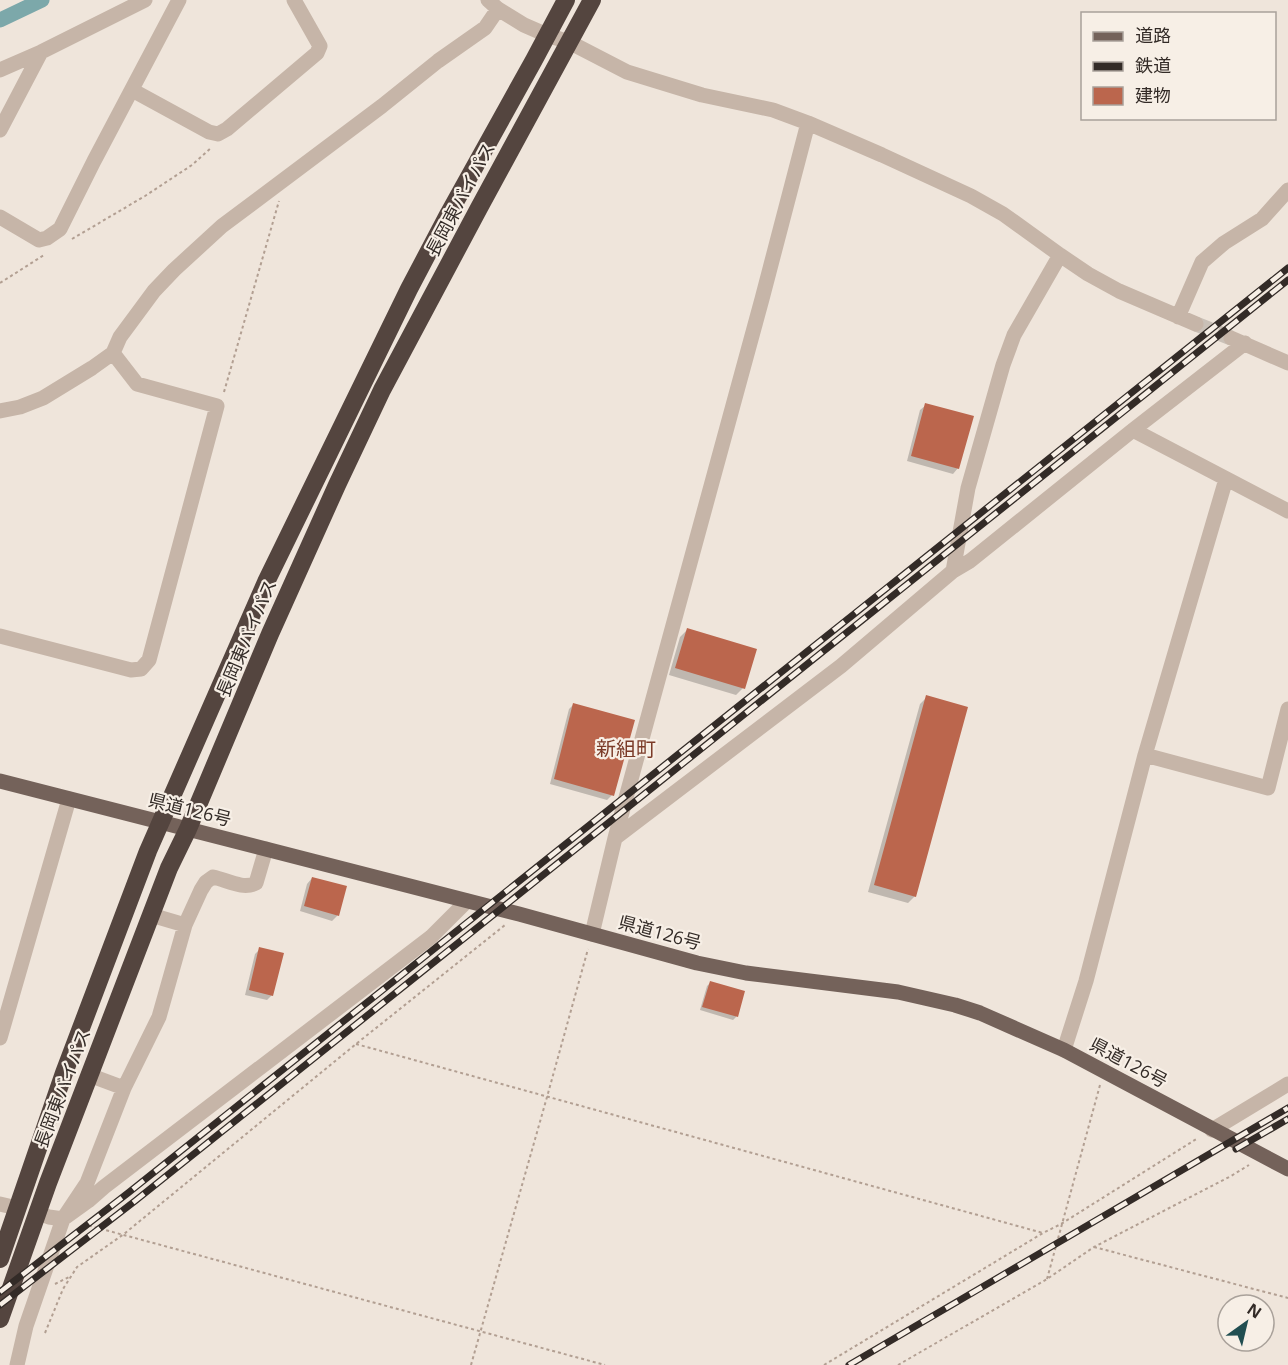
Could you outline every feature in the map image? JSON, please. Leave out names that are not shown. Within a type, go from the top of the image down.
[{"type":"highway","name":"長岡東バイパス","points":[[0,1259],[9,1206],[64,1073],[148,851],[266,582],[404,300],[566,0]]},
{"type":"highway","name":"長岡東バイパス","points":[[0,1319],[169,868],[188,830],[275,624],[337,485],[382,390],[592,0]]},
{"type":"main road","name":"県道126号","points":[[0,781],[519,914],[697,963],[746,973],[898,992],[980,1013],[1064,1050],[1288,1169]]},
{"type":"street","points":[[0,70],[145,0]]},
{"type":"street","points":[[0,218],[39,240],[47,238],[60,229],[179,0]]},
{"type":"street","points":[[132,90],[209,132],[218,134],[227,129],[317,53],[320,46],[294,0]]},
{"type":"street","points":[[0,411],[20,407],[43,398],[84,374],[113,353],[120,337],[139,310],[174,270],[222,226],[438,61],[485,28],[493,4],[524,25],[569,42],[627,72],[702,95],[773,110],[808,123],[971,196],[1003,214],[1060,255],[1119,291],[1196,324]]},
{"type":"street","points":[[0,130],[41,52]]},
{"type":"street","points":[[592,934],[615,838],[808,123]]},
{"type":"street","points":[[1178,316],[1202,262],[1224,243],[1262,219],[1288,190]]},
{"type":"street","points":[[953,572],[968,488],[1003,365],[1014,335],[1060,255]]},
{"type":"street","points":[[615,838],[841,666],[953,572],[970,561],[1133,430],[1238,341],[1288,363]]},
{"type":"street","points":[[0,636],[131,670],[141,669],[149,660],[217,406],[137,384],[113,353]]},
{"type":"street","points":[[1133,430],[1288,511]]},
{"type":"street","points":[[1064,1050],[1086,981],[1144,755],[1226,479]]},
{"type":"street","points":[[1144,755],[1268,788],[1288,709]]},
{"type":"street","points":[[0,1038],[69,799]]},
{"type":"street","points":[[17,1365],[26,1326],[63,1219],[87,1183],[124,1088],[159,1017],[185,925],[201,890],[206,882],[213,878],[244,886],[256,883],[266,849]]},
{"type":"street","points":[[38,1213],[63,1219],[88,1201],[431,937],[467,901]]},
{"type":"street","points":[[151,915],[185,925]]},
{"type":"street","points":[[90,1075],[124,1088]]},
{"type":"street","points":[[1212,1130],[1288,1084]]},
{"type":"path","points":[[70,240],[192,165],[217,142],[218,134]]},
{"type":"path","points":[[217,406],[222,398],[286,178]]},
{"type":"path","points":[[0,283],[49,252]]},
{"type":"path","points":[[45,1333],[63,1290],[77,1268],[124,1234],[519,914]]},
{"type":"path","points":[[471,1365],[592,934]]},
{"type":"path","points":[[356,1044],[1042,1233]]},
{"type":"path","points":[[1047,1279],[1104,1071]]},
{"type":"path","points":[[824,1365],[1042,1233],[1061,1224],[1212,1130]]},
{"type":"path","points":[[898,1365],[1047,1279],[1094,1247],[1231,1176],[1263,1156]]},
{"type":"path","points":[[63,1219],[605,1365]]},
{"type":"path","points":[[1094,1247],[1288,1298]]},
{"type":"building","points":[[925,403],[974,416],[959,469],[911,456]]},
{"type":"building","points":[[687,628],[757,649],[745,689],[675,668]]},
{"type":"building","points":[[926,695],[968,707],[916,897],[874,885]]},
{"type":"building","points":[[573,703],[635,720],[614,796],[554,779]]},
{"type":"building","points":[[312,877],[347,886],[339,916],[304,906]]},
{"type":"building","points":[[259,947],[284,953],[273,996],[249,990]]},
{"type":"building","points":[[710,981],[745,991],[738,1017],[702,1007]]},
{"type":"waterway","points":[[0,20],[42,0]]},
{"type":"tunnel","points":[[1196,324],[1231,338]]},
{"type":"railway","points":[[0,1292],[128,1193],[1288,268]]},
{"type":"railway","points":[[0,1305],[135,1201],[1288,280]]},
{"type":"railway","points":[[849,1365],[1288,1108]]},
{"type":"railway","points":[[1236,1149],[1288,1119]]},
{"type":"district","name":"新組町","points":[[626,748]]}]
